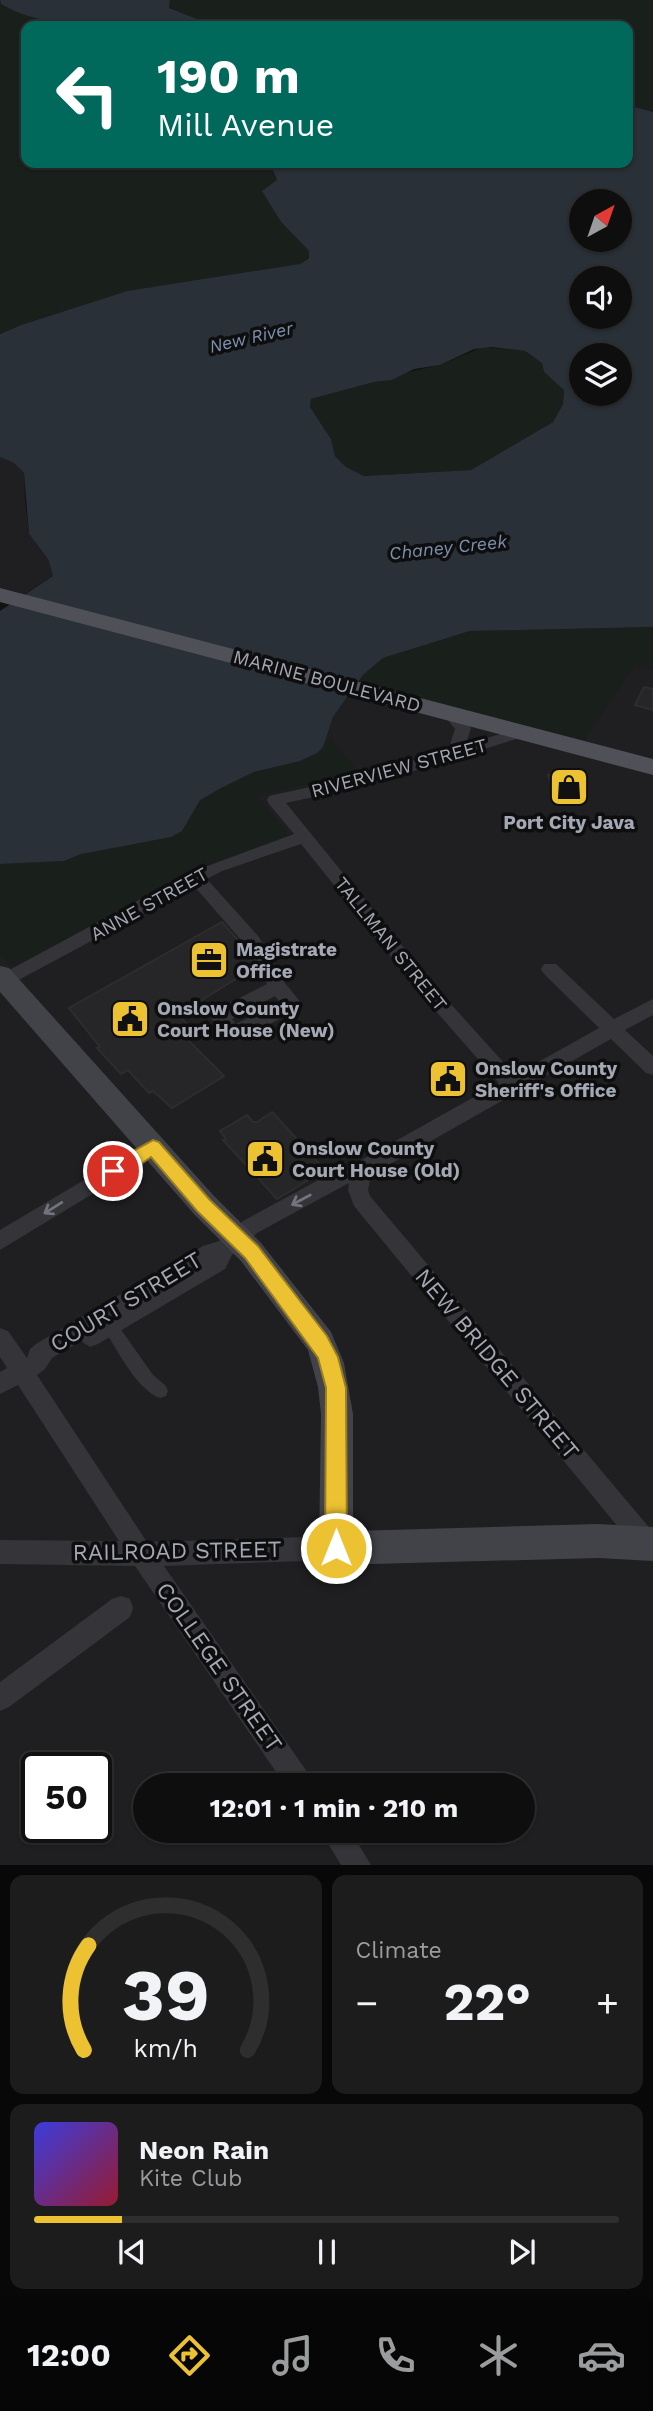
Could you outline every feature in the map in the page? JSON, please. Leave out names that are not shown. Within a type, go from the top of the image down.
[{"type":"main road","name":"MARINE BOULEVARD","points":[[0,595],[653,767]]},
{"type":"main road","points":[[2,980],[204,1205],[231,1245],[309,1325],[328,1357],[336,1388],[336,1548]]},
{"type":"main road","name":"RAILROAD STREET","points":[[336,1548],[598,1541],[651,1546]]},
{"type":"street","points":[[451,713],[463,728],[461,740],[454,753]]},
{"type":"street","name":"RIVERVIEW STREET","points":[[275,800],[366,780],[521,733]]},
{"type":"street","name":"TALLMAN STREET","points":[[275,800],[433,996],[512,1086]]},
{"type":"street","name":"ANNE STREET","points":[[2,980],[117,922],[147,902],[216,867],[303,837]]},
{"type":"street","points":[[195,877],[266,958],[277,987]]},
{"type":"street","points":[[550,969],[653,1068]]},
{"type":"street","name":"COURT STREET","points":[[0,1384],[29,1367],[50,1361],[218,1263],[231,1245],[250,1227],[351,1172],[362,1170],[653,1006]]},
{"type":"street","points":[[0,1241],[153,1147]]},
{"type":"street","name":"NEW BRIDGE STREET","points":[[362,1170],[358,1190],[361,1200],[651,1546]]},
{"type":"street","name":"COURT STREET","points":[[29,1367],[44,1351],[210,1252],[231,1245]]},
{"type":"street","points":[[110,1326],[147,1380],[160,1391]]},
{"type":"street","name":"COLLEGE STREET","points":[[0,1338],[29,1367],[141,1554],[293,1773]]},
{"type":"street","name":"RAILROAD STREET","points":[[0,1552],[141,1554],[336,1548]]},
{"type":"street","points":[[0,1698],[121,1608]]},
{"type":"street","points":[[342,1843],[357,1865]]},
{"type":"shaded area","points":[[170,0],[653,0],[653,112],[633,106],[633,21],[202,21],[169,8]]},
{"type":"shaded area","points":[[0,2],[26,14],[57,21],[21,21],[21,168],[272,168],[277,180],[263,191],[281,222],[309,251],[309,257],[300,264],[280,269],[127,291],[0,334]]},
{"type":"shaded area","points":[[483,347],[525,351],[542,363],[544,372],[564,389],[563,404],[553,422],[471,470],[364,476],[346,467],[335,456],[331,439],[310,407],[311,399],[374,382],[392,380],[405,373],[440,365]]},
{"type":"shaded area","points":[[0,457],[14,463],[24,473],[29,534],[48,559],[53,576],[17,599],[0,595]]},
{"type":"shaded area","points":[[653,627],[653,669],[635,665],[579,747],[354,688],[363,675],[383,658],[470,631]]},
{"type":"shaded area","points":[[635,664],[653,669],[653,1865],[0,1865],[0,864],[64,861],[324,741],[333,717],[354,688]]},
{"type":"shaded area","points":[[331,739],[358,772],[257,796],[286,832],[287,836],[283,839],[221,859],[143,896],[101,922],[15,966],[10,965],[0,955],[0,864],[64,861],[81,854],[123,848],[182,831],[190,815],[221,788],[263,768],[323,747],[324,741]]},
{"type":"water","points":[[0,0],[170,0],[169,8],[202,21],[48,21],[1,4]]},
{"type":"water","points":[[633,106],[653,112],[653,627],[470,631],[383,658],[363,675],[333,717],[323,747],[317,753],[300,761],[254,772],[200,800],[182,831],[171,837],[81,854],[64,861],[0,864],[0,611],[53,576],[48,559],[29,534],[24,473],[14,463],[0,457],[0,334],[127,291],[300,264],[309,258],[309,251],[281,222],[262,191],[277,180],[272,168],[633,168]],"holes":[[[492,347],[525,351],[542,363],[544,372],[564,390],[563,404],[553,422],[471,470],[364,476],[346,467],[335,456],[331,439],[310,407],[311,399],[374,382],[392,380],[414,369],[440,365],[474,349]]]},
{"type":"building","points":[[644,687],[653,689],[653,710],[635,705]]},
{"type":"building","name":"Port City Java","points":[[565,774],[577,803],[560,805],[548,775]]},
{"type":"building","name":"Onslow County Court House (New)","points":[[222,922],[245,948],[255,967],[178,1015],[187,1024],[178,1030],[224,1076],[172,1108],[153,1091],[149,1093],[128,1070],[121,1074],[97,1048],[100,1047],[69,1008]]},
{"type":"building","name":"Onslow County Court House (Old)","points":[[272,1112],[325,1170],[277,1199],[223,1140],[226,1139],[220,1131],[247,1115],[253,1122],[257,1122]]},
{"type":"place","name":"Port City Java","points":[[569,787]]},
{"type":"place","name":"Magistrate Office","points":[[209,960]]},
{"type":"place","name":"Onslow County Court House (New)","points":[[130,1019]]},
{"type":"place","name":"Onslow County Sheriff's Office","points":[[448,1079]]},
{"type":"place","name":"Onslow County Court House (Old)","points":[[265,1159]]},
{"type":"route","points":[[113,1171],[153,1147],[204,1205],[251,1252],[320,1342],[328,1357],[336,1388],[336,1548]]},
{"type":"water label","name":"New River","points":[[251,337]]},
{"type":"water label","name":"Chaney Creek","points":[[448,547]]}]
